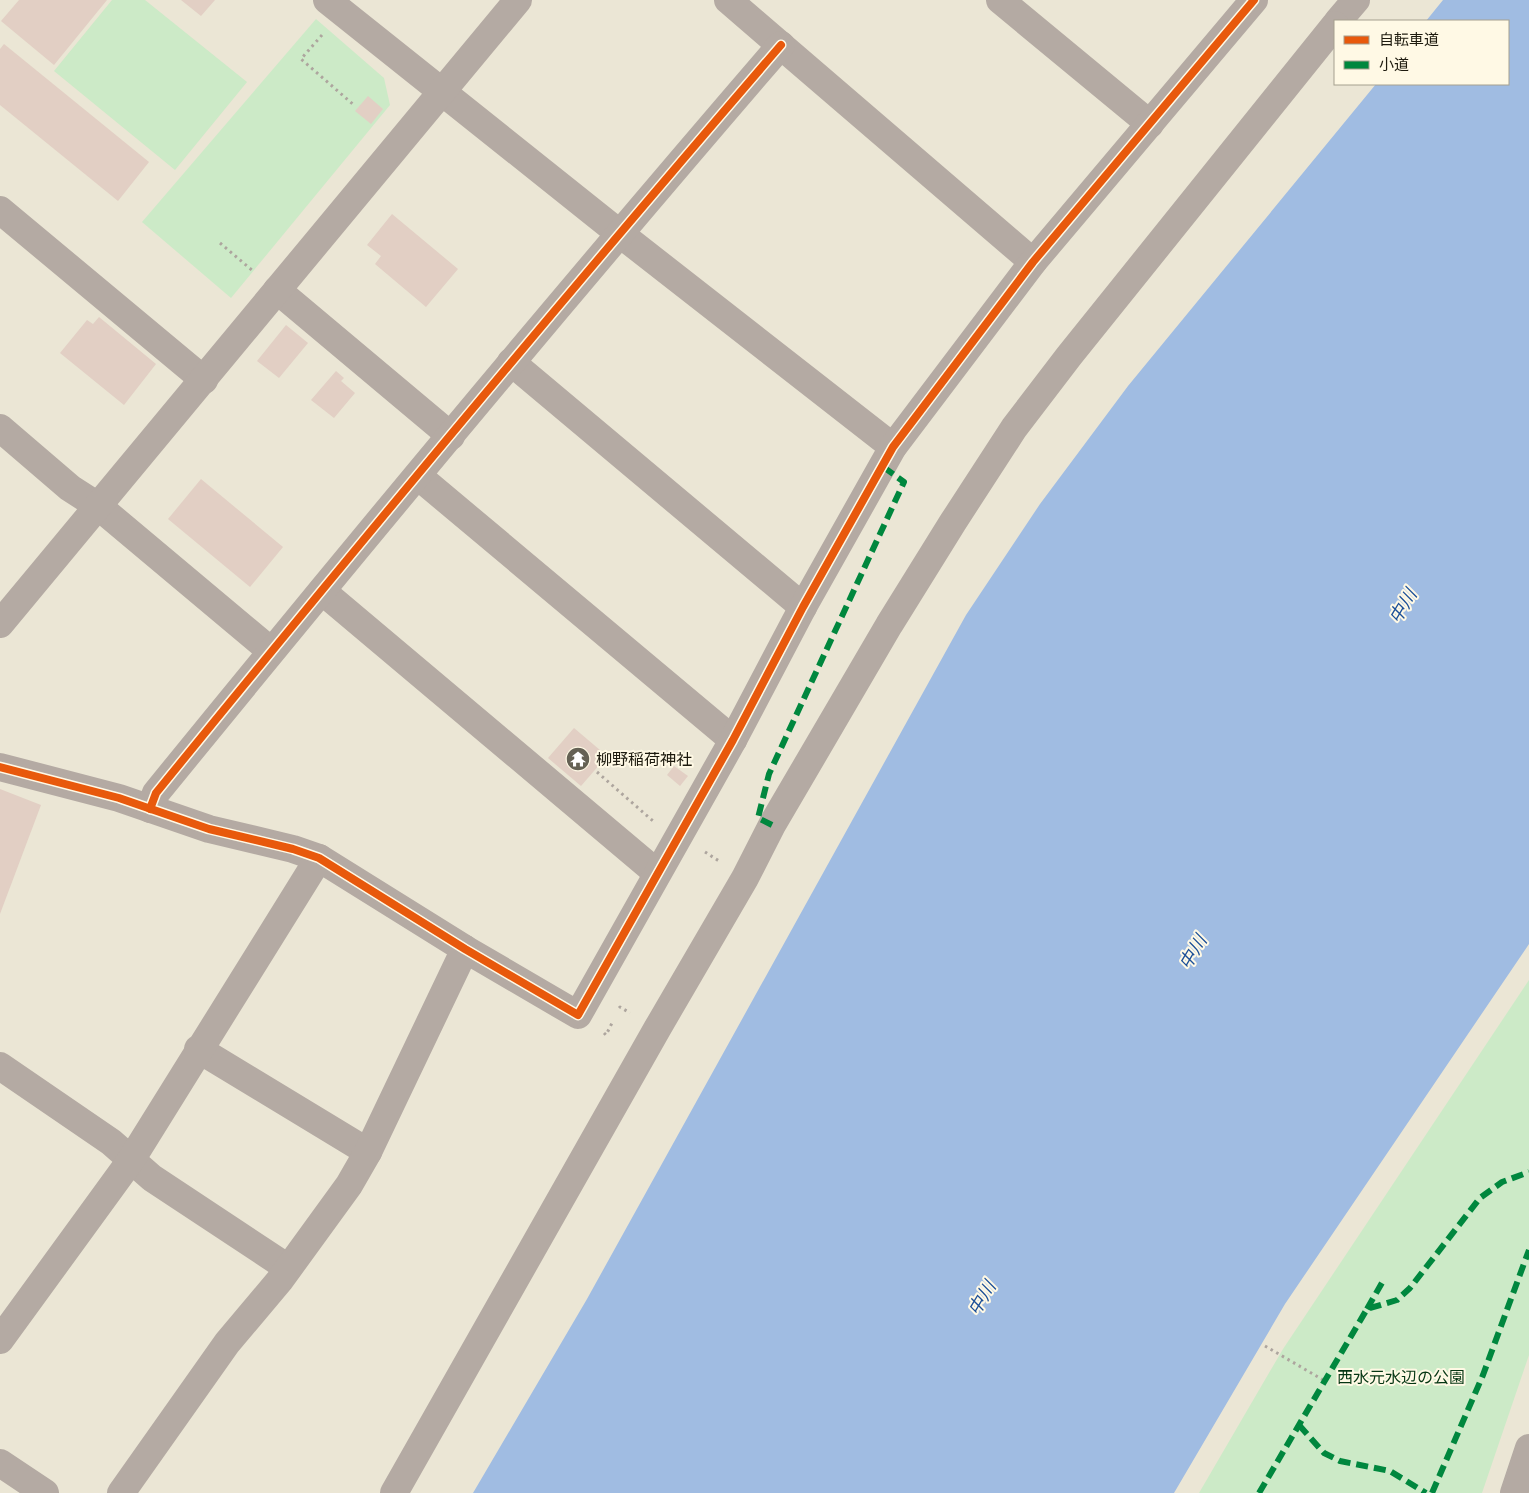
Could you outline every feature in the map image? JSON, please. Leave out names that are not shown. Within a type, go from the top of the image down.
[{"type":"street","points":[[327,0],[619,233],[893,447]]},
{"type":"street","points":[[0,624],[204,380],[267,282],[441,91],[518,0]]},
{"type":"street","points":[[728,0],[1033,262]]},
{"type":"street","points":[[1000,0],[1150,124]]},
{"type":"street","points":[[0,767],[119,798],[209,829],[293,849],[318,858],[465,949],[578,1015],[733,740],[893,447],[1033,262],[1254,0]]},
{"type":"street","points":[[1339,20],[1356,0]]},
{"type":"street","points":[[394,1493],[657,1029],[745,878],[772,826],[889,624],[1014,428],[1069,356],[1334,26]]},
{"type":"street","points":[[150,809],[156,792],[271,651],[619,233],[781,44]]},
{"type":"street","points":[[0,210],[204,380]]},
{"type":"street","points":[[267,282],[451,436]]},
{"type":"street","points":[[511,362],[804,607]]},
{"type":"street","points":[[0,428],[70,488],[98,506],[271,651]]},
{"type":"street","points":[[418,476],[733,740]]},
{"type":"street","points":[[322,591],[657,873]]},
{"type":"street","points":[[0,1340],[130,1160],[318,858]]},
{"type":"street","points":[[121,1493],[227,1343],[288,1268],[350,1185],[368,1152],[465,949]]},
{"type":"street","points":[[198,1050],[368,1152]]},
{"type":"street","points":[[0,1066],[111,1142],[152,1178],[288,1268]]},
{"type":"street","points":[[1514,1493],[1529,1448]]},
{"type":"street","points":[[0,1462],[45,1493]]},
{"type":"path","points":[[324,33],[301,59],[356,106]]},
{"type":"path","points":[[220,243],[267,282]]},
{"type":"path","points":[[597,772],[676,841]]},
{"type":"path","points":[[616,1014],[620,1007],[657,1029]]},
{"type":"path","points":[[600,1031],[606,1035],[613,1021]]},
{"type":"path","points":[[1265,1346],[1325,1381]]},
{"type":"green space","points":[[112,0],[145,0],[247,82],[175,170],[54,71]]},
{"type":"green space","points":[[316,19],[384,78],[390,105],[231,298],[142,222]]},
{"type":"green space","name":"西水元水辺の公園","points":[[1529,980],[1529,1355],[1482,1493],[1199,1493],[1283,1349]]},
{"type":"water","name":"中川","points":[[1443,0],[1529,0],[1529,944],[1285,1304],[1174,1493],[473,1493],[587,1299],[966,615],[1040,504],[1128,386],[1375,85],[1509,85],[1509,20],[1427,20]]},
{"type":"building","points":[[19,0],[107,0],[54,65],[1,21]]},
{"type":"building","points":[[181,0],[215,0],[201,16]]},
{"type":"building","points":[[4,44],[149,162],[118,201],[0,105],[0,49]]},
{"type":"building","points":[[368,96],[383,109],[371,124],[355,111]]},
{"type":"building","points":[[392,214],[458,269],[426,307],[375,264],[381,256],[367,245]]},
{"type":"building","points":[[99,317],[156,364],[124,405],[60,353],[87,320],[93,324]]},
{"type":"building","points":[[286,325],[308,343],[279,378],[257,361]]},
{"type":"building","points":[[336,371],[344,378],[341,381],[355,393],[334,418],[311,400]]},
{"type":"building","points":[[201,479],[283,547],[250,587],[168,519]]},
{"type":"building","points":[[574,728],[607,756],[581,786],[548,758]]},
{"type":"building","points":[[674,766],[688,776],[680,786],[667,775]]},
{"type":"building","points":[[0,789],[41,805],[0,914]]},
{"type":"marked path","points":[[772,825],[758,818],[769,774],[904,482],[882,466]]},
{"type":"marked path","points":[[1259,1493],[1367,1309],[1397,1300],[1410,1288],[1480,1198],[1502,1182],[1529,1172]]},
{"type":"marked path","points":[[1432,1493],[1483,1375],[1529,1250]]},
{"type":"marked path","points":[[1367,1309],[1383,1281]]},
{"type":"marked path","points":[[1299,1425],[1324,1453],[1340,1461],[1390,1471],[1426,1493]]},
{"type":"cycle path","points":[[0,767],[119,798],[209,829],[293,849],[319,858],[465,949],[578,1015],[733,740],[803,607],[893,447],[1033,262],[1254,0]]},
{"type":"cycle path","points":[[150,809],[156,793],[310,604],[544,323],[781,45]]},
{"type":"place","name":"柳野稲荷神社","points":[[578,759]]}]
